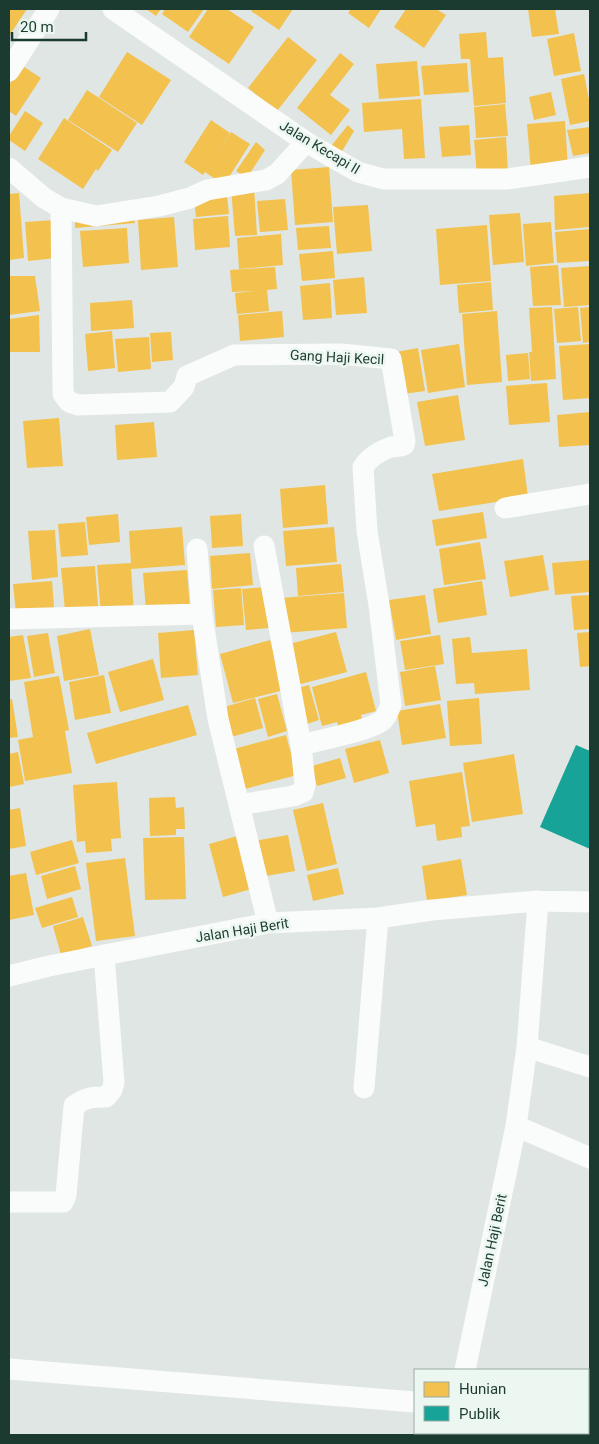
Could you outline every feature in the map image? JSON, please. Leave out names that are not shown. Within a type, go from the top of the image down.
[{"type":"street","points":[[9,71],[49,9]]},
{"type":"street","name":"Jalan Kecapi II","points":[[113,9],[306,142],[358,172],[382,179],[507,179],[590,167]]},
{"type":"street","points":[[9,168],[44,198],[61,208],[96,216],[159,206],[190,198],[207,190],[266,180],[277,174],[306,142]]},
{"type":"street","name":"Gang Haji Kecil","points":[[61,208],[63,394],[69,402],[78,405],[170,402],[184,387],[187,376],[234,355],[341,354],[391,359],[405,441],[404,445],[392,447],[368,460],[363,467],[367,531],[379,605],[391,705],[385,718],[367,728],[301,744]]},
{"type":"street","points":[[505,508],[590,494]]},
{"type":"street","points":[[239,805],[293,796],[302,792],[305,786],[301,744],[264,546]]},
{"type":"street","points":[[197,549],[202,614],[218,719],[268,923]]},
{"type":"street","points":[[9,620],[202,614]]},
{"type":"street","name":"Jalan Haji Berit","points":[[9,976],[49,966],[268,923],[378,918],[432,910],[538,902],[590,902]]},
{"type":"street","name":"Jalan Haji Berit","points":[[464,1369],[516,1126],[527,1047],[538,902]]},
{"type":"street","points":[[364,1088],[378,918]]},
{"type":"street","points":[[9,1202],[63,1202],[66,1195],[74,1106],[81,1101],[91,1098],[106,1097],[112,1090],[114,1082],[104,955]]},
{"type":"street","points":[[527,1047],[590,1067]]},
{"type":"street","points":[[516,1126],[590,1158]]},
{"type":"street","points":[[9,1369],[414,1402]]},
{"type":"building: Hunian","points":[[9,9],[27,9],[9,36]]},
{"type":"building: Hunian","points":[[146,9],[161,9],[156,16]]},
{"type":"building: Hunian","points":[[165,9],[204,9],[188,32],[162,14]]},
{"type":"building: Hunian","points":[[208,9],[227,9],[254,27],[229,64],[189,37]]},
{"type":"building: Hunian","points":[[253,9],[293,9],[279,30],[251,11]]},
{"type":"building: Hunian","points":[[351,9],[381,9],[369,28],[348,13]]},
{"type":"building: Hunian","points":[[406,9],[436,9],[446,15],[424,48],[394,27]]},
{"type":"building: Hunian","points":[[528,9],[555,9],[559,34],[532,37]]},
{"type":"building: Hunian","points":[[486,32],[488,58],[503,57],[506,103],[474,106],[470,59],[461,59],[459,34]]},
{"type":"building: Hunian","points":[[574,33],[581,71],[554,76],[547,39]]},
{"type":"building: Hunian","points":[[288,37],[317,60],[277,111],[248,88]]},
{"type":"building: Hunian","points":[[127,52],[171,80],[142,125],[99,97]]},
{"type":"building: Hunian","points":[[340,53],[354,64],[330,95],[350,110],[331,135],[297,108]]},
{"type":"building: Hunian","points":[[417,61],[420,96],[379,99],[376,64]]},
{"type":"building: Hunian","points":[[467,63],[469,92],[424,95],[421,66]]},
{"type":"building: Hunian","points":[[21,65],[41,78],[16,116],[9,111],[9,85]]},
{"type":"building: Hunian","points":[[584,74],[590,105],[590,121],[570,125],[561,79]]},
{"type":"building: Hunian","points":[[87,90],[137,123],[118,152],[68,120]]},
{"type":"building: Hunian","points":[[551,92],[556,115],[534,120],[529,97]]},
{"type":"building: Hunian","points":[[421,99],[425,158],[404,159],[402,129],[364,132],[362,103]]},
{"type":"building: Hunian","points":[[505,104],[508,136],[476,138],[474,107]]},
{"type":"building: Hunian","points":[[25,111],[43,123],[25,151],[9,140],[9,136]]},
{"type":"building: Hunian","points":[[64,118],[112,150],[98,171],[96,169],[83,189],[38,159]]},
{"type":"building: Hunian","points":[[211,120],[230,133],[215,157],[231,132],[250,144],[224,185],[205,172],[203,175],[184,162]]},
{"type":"building: Hunian","points":[[565,121],[568,168],[531,171],[527,124]]},
{"type":"building: Hunian","points":[[348,125],[354,131],[341,153],[331,146]]},
{"type":"building: Hunian","points":[[469,125],[471,155],[442,157],[439,127]]},
{"type":"building: Hunian","points":[[590,127],[590,153],[573,156],[567,130]]},
{"type":"building: Hunian","points":[[506,137],[508,173],[477,176],[474,140]]},
{"type":"building: Hunian","points":[[256,142],[265,150],[247,178],[236,171]]},
{"type":"building: Hunian","points":[[329,167],[333,222],[295,225],[291,170]]},
{"type":"building: Hunian","points":[[254,187],[257,235],[235,236],[231,188]]},
{"type":"building: Hunian","points":[[19,193],[24,258],[9,260],[9,194]]},
{"type":"building: Hunian","points":[[590,193],[590,227],[555,230],[554,196]]},
{"type":"building: Hunian","points":[[227,196],[229,214],[196,217],[194,199]]},
{"type":"building: Hunian","points":[[285,199],[288,230],[260,232],[257,201]]},
{"type":"building: Hunian","points":[[368,205],[372,251],[337,254],[333,207]]},
{"type":"building: Hunian","points":[[520,213],[524,262],[493,265],[489,215]]},
{"type":"building: Hunian","points":[[133,215],[135,223],[75,228],[75,219]]},
{"type":"building: Hunian","points":[[228,216],[230,247],[195,250],[193,219]]},
{"type":"building: Hunian","points":[[174,217],[178,267],[141,270],[138,220]]},
{"type":"building: Hunian","points":[[55,220],[56,258],[28,261],[25,222]]},
{"type":"building: Hunian","points":[[551,222],[554,263],[526,266],[523,224]]},
{"type":"building: Hunian","points":[[487,225],[491,281],[440,285],[436,229]]},
{"type":"building: Hunian","points":[[329,226],[331,248],[298,250],[296,228]]},
{"type":"building: Hunian","points":[[127,228],[129,263],[83,267],[80,231]]},
{"type":"building: Hunian","points":[[590,229],[590,261],[557,263],[555,232]]},
{"type":"building: Hunian","points":[[281,234],[283,265],[239,269],[237,238]]},
{"type":"building: Hunian","points":[[333,251],[335,278],[302,281],[299,254]]},
{"type":"building: Hunian","points":[[558,265],[561,305],[533,306],[530,267]]},
{"type":"building: Hunian","points":[[590,266],[590,305],[564,307],[561,268]]},
{"type":"building: Hunian","points":[[275,267],[277,289],[267,290],[269,311],[237,314],[235,293],[254,291],[232,292],[230,270]]},
{"type":"building: Hunian","points":[[9,276],[35,276],[40,311],[9,315]]},
{"type":"building: Hunian","points":[[364,277],[367,313],[336,315],[333,280]]},
{"type":"building: Hunian","points":[[491,282],[493,310],[459,313],[457,285]]},
{"type":"building: Hunian","points":[[330,283],[332,318],[303,320],[300,286]]},
{"type":"building: Hunian","points":[[132,300],[134,328],[91,331],[90,303]]},
{"type":"building: Hunian","points":[[552,307],[556,379],[531,381],[529,352],[532,352],[529,308]]},
{"type":"building: Hunian","points":[[578,307],[581,341],[557,343],[554,309]]},
{"type":"building: Hunian","points":[[590,307],[590,342],[583,343],[580,308]]},
{"type":"building: Hunian","points":[[282,311],[284,337],[240,341],[238,315]]},
{"type":"building: Hunian","points":[[497,311],[502,382],[467,385],[462,314]]},
{"type":"building: Hunian","points":[[39,315],[40,352],[9,352],[9,319]]},
{"type":"building: Hunian","points":[[112,331],[115,368],[88,371],[85,334]]},
{"type":"building: Hunian","points":[[171,332],[173,360],[152,362],[150,333]]},
{"type":"building: Hunian","points":[[149,337],[151,369],[118,372],[115,339]]},
{"type":"building: Hunian","points":[[459,344],[465,387],[428,393],[421,350]]},
{"type":"building: Hunian","points":[[590,344],[590,398],[563,400],[559,346]]},
{"type":"building: Hunian","points":[[418,348],[425,391],[403,394],[396,352]]},
{"type":"building: Hunian","points":[[528,353],[530,379],[508,381],[506,355]]},
{"type":"building: Hunian","points":[[547,383],[550,422],[509,425],[506,386]]},
{"type":"building: Hunian","points":[[458,395],[465,440],[425,446],[417,402]]},
{"type":"building: Hunian","points":[[590,412],[590,445],[559,447],[557,415]]},
{"type":"building: Hunian","points":[[59,418],[63,466],[27,468],[23,421]]},
{"type":"building: Hunian","points":[[154,422],[157,457],[117,460],[115,425]]},
{"type":"building: Hunian","points":[[523,459],[528,497],[439,511],[432,474]]},
{"type":"building: Hunian","points":[[325,485],[328,524],[283,528],[280,489]]},
{"type":"building: Hunian","points":[[483,512],[487,538],[436,546],[432,520]]},
{"type":"building: Hunian","points":[[118,514],[120,542],[89,545],[86,517]]},
{"type":"building: Hunian","points":[[241,514],[243,546],[212,548],[210,516]]},
{"type":"building: Hunian","points":[[85,522],[88,555],[61,557],[58,524]]},
{"type":"building: Hunian","points":[[182,527],[185,565],[131,569],[134,613],[101,616],[97,565],[131,563],[129,531]]},
{"type":"building: Hunian","points":[[334,527],[337,562],[286,566],[283,531]]},
{"type":"building: Hunian","points":[[55,530],[58,577],[32,580],[28,531]]},
{"type":"building: Hunian","points":[[480,542],[486,579],[444,585],[439,549]]},
{"type":"building: Hunian","points":[[250,553],[253,585],[212,589],[210,556]]},
{"type":"building: Hunian","points":[[543,555],[549,590],[510,597],[504,561]]},
{"type":"building: Hunian","points":[[590,560],[590,592],[555,595],[552,563]]},
{"type":"building: Hunian","points":[[341,564],[344,592],[298,596],[296,568]]},
{"type":"building: Hunian","points":[[95,566],[99,619],[66,621],[61,568]]},
{"type":"building: Hunian","points":[[187,570],[190,608],[146,611],[143,573]]},
{"type":"building: Hunian","points":[[52,581],[55,620],[17,623],[13,584]]},
{"type":"building: Hunian","points":[[482,581],[487,615],[438,623],[433,589]]},
{"type":"building: Hunian","points":[[266,587],[269,628],[246,630],[242,589]]},
{"type":"building: Hunian","points":[[241,588],[244,625],[216,627],[213,590]]},
{"type":"building: Hunian","points":[[344,593],[347,628],[283,633],[281,598]]},
{"type":"building: Hunian","points":[[425,595],[431,634],[396,640],[389,600]]},
{"type":"building: Hunian","points":[[590,595],[590,629],[574,630],[571,596]]},
{"type":"building: Hunian","points":[[90,629],[99,675],[64,681],[57,636]]},
{"type":"building: Hunian","points":[[194,630],[198,675],[161,678],[158,633]]},
{"type":"building: Hunian","points":[[336,632],[347,672],[297,685],[289,644]]},
{"type":"building: Hunian","points":[[590,632],[590,666],[580,667],[577,633]]},
{"type":"building: Hunian","points":[[48,633],[55,673],[34,677],[27,636]]},
{"type":"building: Hunian","points":[[23,635],[31,678],[9,681],[9,637]]},
{"type":"building: Hunian","points":[[440,635],[444,664],[405,670],[400,641]]},
{"type":"building: Hunian","points":[[470,637],[472,653],[527,649],[530,690],[475,694],[474,683],[456,684],[452,639]]},
{"type":"building: Hunian","points":[[270,640],[284,690],[233,703],[220,654]]},
{"type":"building: Hunian","points":[[153,659],[164,700],[120,712],[108,672]]},
{"type":"building: Hunian","points":[[435,666],[441,700],[405,706],[400,672]]},
{"type":"building: Hunian","points":[[366,672],[376,711],[361,715],[363,723],[339,730],[337,722],[322,726],[312,687]]},
{"type":"building: Hunian","points":[[104,675],[111,713],[75,720],[69,682]]},
{"type":"building: Hunian","points":[[59,676],[69,730],[65,731],[72,773],[25,781],[18,740],[33,737],[24,682]]},
{"type":"building: Hunian","points":[[309,685],[319,720],[304,725],[294,689]]},
{"type":"building: Hunian","points":[[277,694],[287,731],[268,737],[258,699]]},
{"type":"building: Hunian","points":[[255,698],[263,728],[231,737],[224,707]]},
{"type":"building: Hunian","points":[[479,698],[482,744],[450,746],[447,701]]},
{"type":"building: Hunian","points":[[12,699],[18,737],[9,738],[9,700]]},
{"type":"building: Hunian","points":[[440,704],[446,738],[402,745],[397,711]]},
{"type":"building: Hunian","points":[[188,705],[197,735],[96,764],[87,733]]},
{"type":"building: Hunian","points":[[286,735],[297,775],[241,790],[230,750]]},
{"type":"building: Hunian","points":[[380,740],[389,773],[354,783],[345,749]]},
{"type":"building: Hunian","points":[[18,752],[24,784],[9,787],[9,754]]},
{"type":"building: Hunian","points":[[514,754],[523,814],[472,822],[463,763]]},
{"type":"building: Hunian","points":[[340,758],[346,778],[317,786],[312,766]]},
{"type":"building: Hunian","points":[[462,772],[470,826],[461,827],[462,837],[437,841],[435,824],[416,827],[409,781]]},
{"type":"building: Hunian","points":[[117,782],[121,838],[111,839],[112,851],[86,853],[85,841],[77,842],[73,785]]},
{"type":"building: Hunian","points":[[175,797],[176,808],[184,807],[185,829],[176,829],[176,835],[150,836],[149,798]]},
{"type":"building: Hunian","points":[[323,803],[337,864],[307,871],[293,810]]},
{"type":"building: Hunian","points":[[20,808],[26,846],[9,849],[9,810]]},
{"type":"building: Hunian","points":[[241,835],[255,888],[223,897],[209,844]]},
{"type":"building: Hunian","points":[[288,835],[295,871],[260,877],[254,841]]},
{"type":"building: Hunian","points":[[184,837],[186,899],[145,900],[143,838]]},
{"type":"building: Hunian","points":[[72,840],[79,863],[36,875],[30,852]]},
{"type":"building: Hunian","points":[[125,858],[135,936],[96,941],[86,863]]},
{"type":"building: Hunian","points":[[461,859],[467,895],[427,901],[422,866]]},
{"type":"building: Hunian","points":[[75,866],[81,889],[47,899],[41,876]]},
{"type":"building: Hunian","points":[[338,868],[344,894],[313,901],[307,875]]},
{"type":"building: Hunian","points":[[26,873],[34,915],[9,920],[9,876]]},
{"type":"building: Hunian","points":[[72,897],[78,917],[42,928],[35,908]]},
{"type":"building: Hunian","points":[[83,917],[92,946],[61,955],[53,926]]},
{"type":"building: Publik","points":[[576,745],[590,751],[590,849],[540,827]]}]
